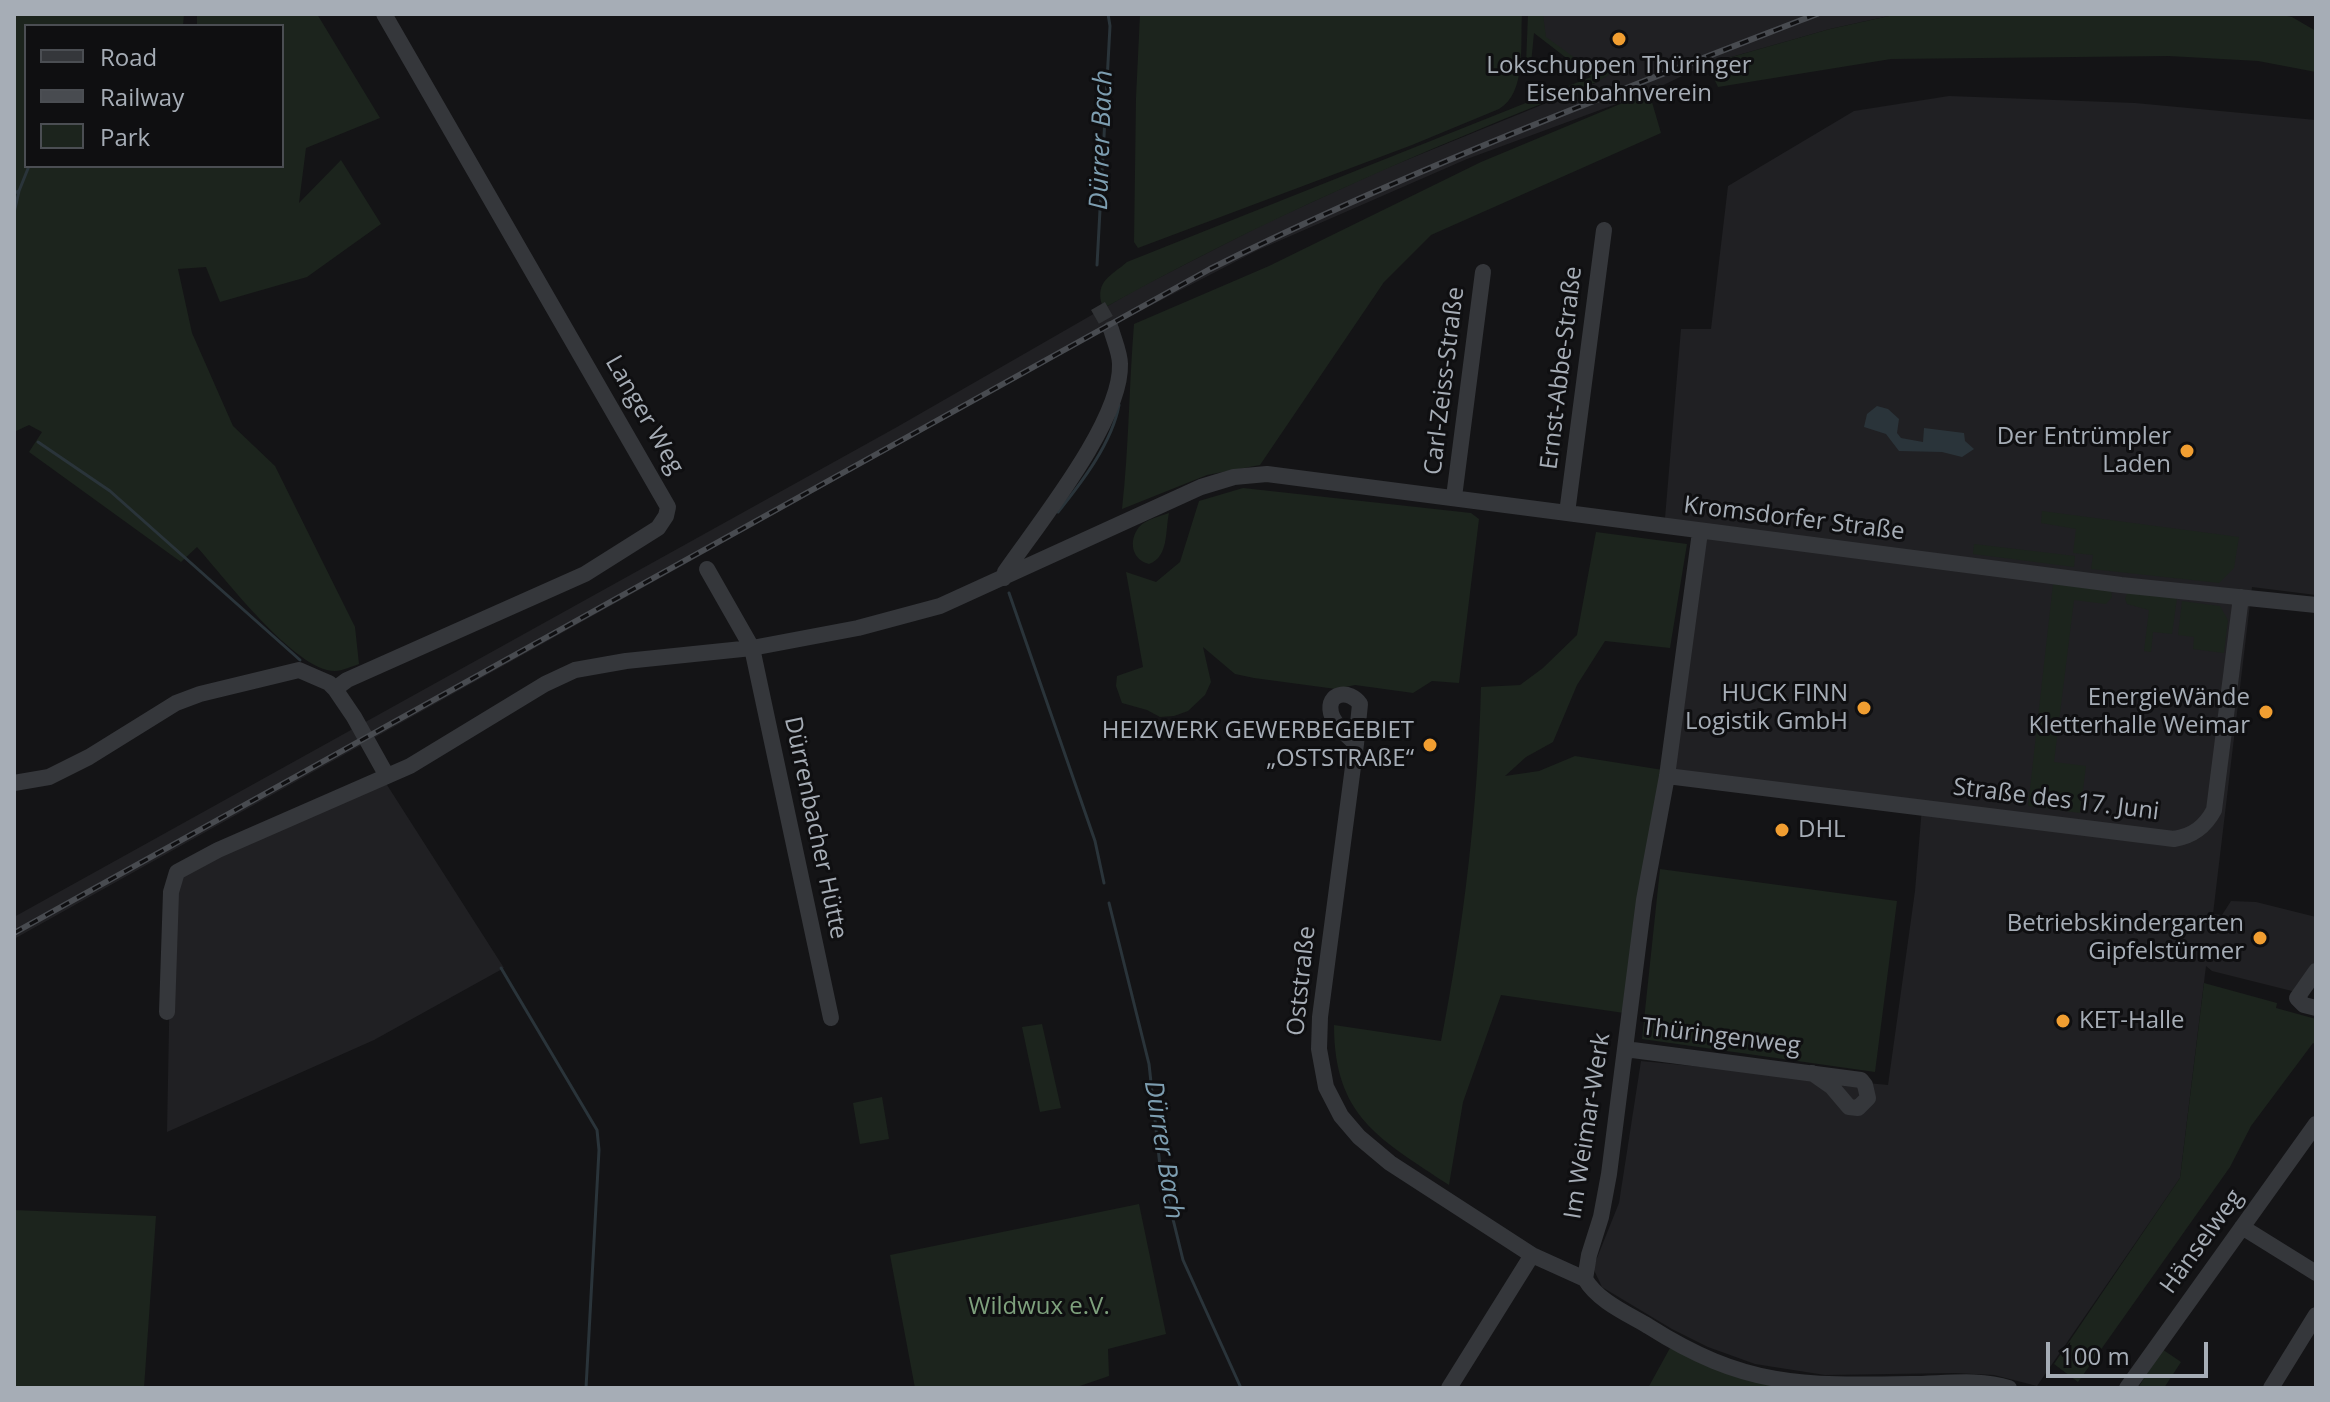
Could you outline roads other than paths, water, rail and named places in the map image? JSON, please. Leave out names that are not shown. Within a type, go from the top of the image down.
[{"type":"street","name":"Langer Weg","points":[[335,689],[347,680],[585,574],[658,528],[668,507],[384,14]]},
{"type":"street","name":"Ernst-Abbe-Straße","points":[[1567,513],[1604,230]]},
{"type":"street","name":"Carl-Zeiss-Straße","points":[[1454,497],[1483,272]]},
{"type":"street","points":[[167,1012],[171,892],[177,872],[218,850],[410,766],[545,684],[575,670],[626,661],[752,648],[858,628],[940,606],[1004,578],[1105,419],[1118,382],[1120,363],[1111,329]]},
{"type":"street","name":"Kromsdorfer Straße","points":[[1004,578],[1201,487],[1234,477],[1267,474],[2121,585],[2316,605]]},
{"type":"street","name":"Im Weimar-Werk","points":[[1585,1279],[1609,1174],[1644,900],[1667,776],[1700,532]]},
{"type":"street","name":"Dürrenbacher Hütte","points":[[707,569],[752,648],[831,1018]]},
{"type":"street","name":"Straße des 17. Juni","points":[[1667,776],[2174,839],[2189,836],[2209,820],[2214,810],[2241,597]]},
{"type":"street","points":[[14,783],[49,777],[89,757],[176,703],[200,694],[299,670],[329,683],[335,689],[387,776]]},
{"type":"street","name":"Oststraße","points":[[1356,744],[1320,1017],[1319,1049],[1326,1087],[1349,1127],[1379,1155],[1532,1255],[1585,1279]]},
{"type":"street","points":[[2316,971],[2297,998],[2304,1005],[2316,1008]]},
{"type":"street","name":"Thüringenweg","points":[[1625,1049],[1812,1073]]},
{"type":"street","name":"Hänselweg","points":[[2127,1388],[2316,1124]]},
{"type":"street","points":[[2242,1227],[2316,1273]]},
{"type":"street","points":[[1449,1388],[1532,1255]]},
{"type":"street","points":[[1585,1279],[1596,1293],[1682,1348],[1717,1364],[1756,1376],[1784,1383],[1826,1386],[1972,1383],[1998,1384],[2009,1388]]},
{"type":"street","points":[[2271,1388],[2316,1315]]},
{"type":"waterway","name":"Dürrer Bach","points":[[1097,265],[1110,26],[1108,14]]},
{"type":"waterway","points":[[19,191],[28,168]]},
{"type":"waterway","points":[[14,193],[19,191],[14,213]]},
{"type":"waterway","name":"Dürrer Bach","points":[[1058,512],[1103,448],[1119,405]]},
{"type":"waterway","points":[[38,442],[110,491],[300,660]]},
{"type":"waterway","name":"Dürrer Bach","points":[[1009,593],[1095,841],[1104,883]]},
{"type":"waterway","name":"Dürrer Bach","points":[[1109,903],[1149,1064],[1160,1166],[1183,1260],[1241,1388]]},
{"type":"waterway","points":[[501,968],[597,1130],[599,1150],[586,1388]]},
{"type":"tunnel","points":[[1098,306],[1111,329]]},
{"type":"railway","points":[[14,933],[1210,269],[1434,166],[1817,14]]},
{"type":"place","name":"Lokschuppen Thüringer Eisenbahnverein","points":[[1619,39]]},
{"type":"place","name":"Der Entrümpler Laden","points":[[2187,451]]},
{"type":"place","name":"HUCK FINN Logistik GmbH","points":[[1864,708]]},
{"type":"place","name":"EnergieWände Kletterhalle Weimar","points":[[2266,712]]},
{"type":"place","name":"HEIZWERK GEWERBEGEBIET „OSTSTRAßE“","points":[[1430,745]]},
{"type":"place","name":"DHL","points":[[1782,830]]},
{"type":"place","name":"Betriebskindergarten Gipfelstürmer","points":[[2260,938]]},
{"type":"place","name":"KET-Halle","points":[[2063,1021]]},
{"type":"park label","name":"Wildwux e.V.","points":[[1039,1307]]}]
